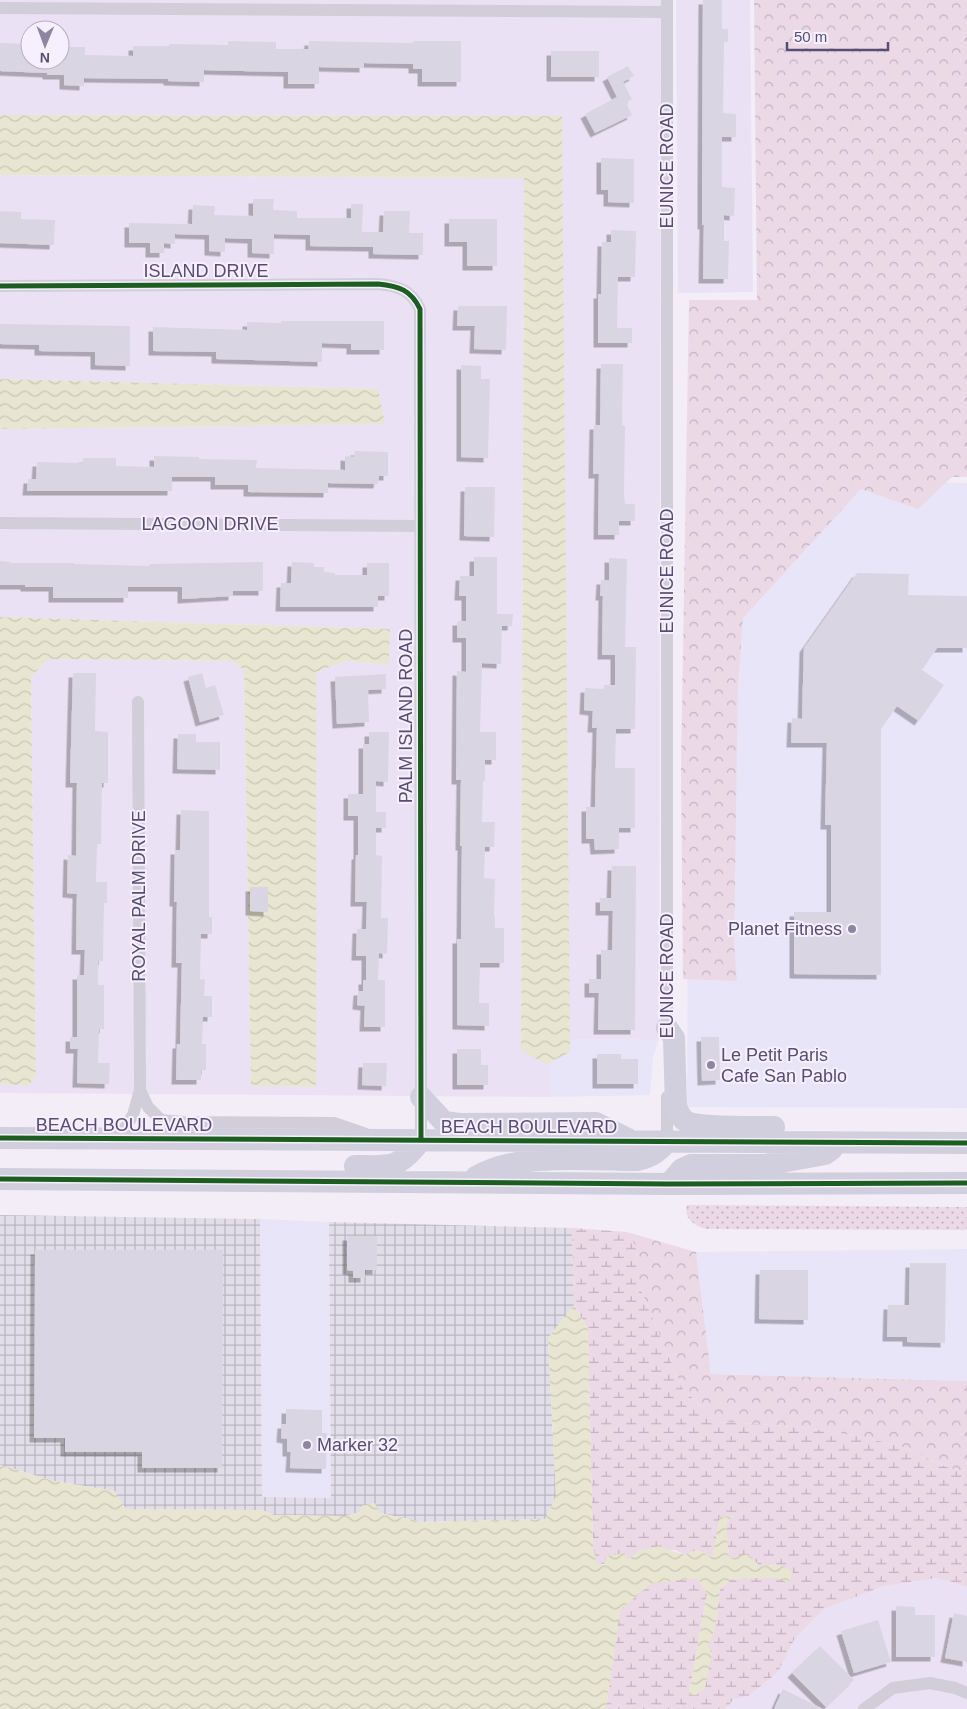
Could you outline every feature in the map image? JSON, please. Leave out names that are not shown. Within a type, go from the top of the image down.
[{"type":"highway","points":[[667,1028],[674,1038],[676,1107],[683,1120],[703,1125],[774,1127],[785,1133],[795,1142]]},
{"type":"highway","points":[[421,1097],[444,1122],[460,1124],[596,1123],[633,1141]]},
{"type":"highway","name":"BEACH BOULEVARD","points":[[0,1138],[967,1143]]},
{"type":"highway","points":[[0,1153],[55,1154],[95,1138]]},
{"type":"highway","points":[[198,1180],[231,1165],[373,1166],[396,1164],[409,1156],[421,1140]]},
{"type":"highway","points":[[468,1182],[486,1171],[535,1160],[637,1160],[648,1158],[657,1153],[667,1142]]},
{"type":"highway","points":[[669,1184],[682,1169],[692,1164],[765,1165],[825,1154],[838,1142]]},
{"type":"highway","points":[[838,1183],[887,1168],[967,1169]]},
{"type":"highway","points":[[0,1179],[669,1184],[967,1184]]},
{"type":"street","points":[[0,8],[666,6]]},
{"type":"street","name":"EUNICE ROAD","points":[[666,6],[667,1142]]},
{"type":"street","name":"ISLAND DRIVE","points":[[0,286],[378,284],[394,285],[411,294]]},
{"type":"street","name":"PALM ISLAND ROAD","points":[[411,294],[420,309],[421,1140]]},
{"type":"street","name":"LAGOON DRIVE","points":[[0,524],[420,526]]},
{"type":"street","name":"ROYAL PALM DRIVE","points":[[118,1139],[133,1114],[140,1090],[138,702]]},
{"type":"street","name":"ROYAL PALM DRIVE","points":[[140,1090],[148,1107],[161,1120],[183,1122],[334,1123],[384,1140]]},
{"type":"street","points":[[864,1709],[893,1688],[930,1683],[955,1688],[967,1694]]},
{"type":"shaded area","points":[[0,0],[661,0],[659,1040],[572,1039],[571,1053],[550,1065],[550,1097],[0,1093],[0,1084],[28,1086],[36,1076],[31,677],[47,659],[233,661],[244,669],[251,1085],[316,1087],[316,672],[347,661],[389,665],[390,629],[0,617],[0,429],[384,424],[377,389],[0,379],[0,175],[524,178],[521,1050],[562,116],[0,115]]},
{"type":"shaded area","points":[[676,0],[750,0],[753,292],[678,293]]},
{"type":"shaded area","points":[[690,478],[967,483],[967,1108],[687,1107]]},
{"type":"shaded area","points":[[572,1039],[659,1040],[653,1057],[650,1095],[550,1097],[550,1065],[571,1053]]},
{"type":"shaded area","points":[[0,1215],[260,1219],[262,1497],[331,1498],[329,1222],[572,1228],[574,1305],[548,1338],[556,1497],[545,1519],[423,1522],[379,1513],[360,1512],[345,1516],[273,1515],[262,1510],[126,1509],[114,1491],[54,1481],[0,1465]]},
{"type":"shaded area","points":[[260,1219],[329,1222],[331,1498],[262,1497]]},
{"type":"shaded area","points":[[967,1249],[967,1381],[711,1374],[696,1252]]},
{"type":"shaded area","points":[[937,1578],[967,1587],[967,1709],[725,1709],[734,1698],[749,1696],[778,1672],[795,1638],[824,1609],[884,1586]]},
{"type":"green space","points":[[754,0],[967,0],[967,477],[952,477],[918,509],[861,489],[743,618],[738,686],[734,944],[737,981],[683,979],[681,770],[689,300],[757,300]]},
{"type":"green space","points":[[687,1205],[967,1207],[967,1230],[706,1229],[694,1224],[688,1218]]},
{"type":"green space","points":[[572,1228],[627,1232],[636,1247],[638,1283],[682,1388],[717,1422],[761,1424],[871,1439],[902,1447],[957,1470],[967,1471],[967,1587],[937,1578],[884,1586],[824,1609],[795,1638],[778,1672],[749,1696],[734,1699],[725,1709],[606,1709],[620,1610],[652,1582],[698,1578],[707,1594],[689,1694],[716,1625],[720,1589],[732,1579],[776,1577],[761,1567],[729,1559],[726,1523],[733,1517],[720,1517],[713,1557],[697,1550],[685,1555],[675,1550],[639,1551],[628,1560],[597,1565],[593,1549],[588,1329],[574,1305]]},
{"type":"green space","points":[[627,1232],[696,1252],[711,1374],[967,1381],[967,1471],[939,1464],[902,1447],[871,1439],[805,1428],[717,1422],[682,1388],[638,1283],[636,1247]]},
{"type":"water","points":[[0,115],[562,116],[570,1052],[546,1064],[521,1050],[524,178],[0,175]]},
{"type":"water","points":[[0,379],[378,389],[385,424],[0,429]]},
{"type":"water","points":[[0,617],[390,629],[389,665],[347,661],[316,672],[316,1087],[251,1086],[244,670],[233,661],[48,659],[31,677],[36,1076],[28,1086],[0,1084]]},
{"type":"water","points":[[574,1305],[588,1329],[593,1549],[597,1565],[604,1565],[607,1556],[624,1553],[628,1560],[639,1551],[658,1546],[685,1555],[697,1550],[712,1557],[720,1517],[734,1516],[726,1523],[729,1559],[748,1554],[761,1567],[777,1565],[793,1572],[788,1583],[776,1577],[732,1579],[720,1589],[716,1625],[708,1646],[712,1654],[705,1688],[696,1695],[689,1695],[707,1594],[698,1578],[652,1583],[620,1610],[606,1709],[0,1709],[0,1465],[54,1481],[115,1491],[126,1509],[262,1510],[273,1515],[345,1516],[360,1512],[360,1506],[375,1503],[379,1513],[423,1522],[545,1519],[556,1497],[548,1338]]},
{"type":"building","points":[[703,0],[722,0],[722,29],[728,29],[728,42],[724,42],[723,113],[736,114],[736,137],[722,137],[722,187],[735,188],[734,216],[724,215],[724,241],[729,241],[728,279],[703,279]]},
{"type":"building","points":[[228,41],[276,42],[276,49],[308,49],[309,41],[413,43],[413,41],[461,41],[461,82],[422,82],[422,69],[413,69],[413,64],[364,63],[364,68],[319,67],[319,84],[288,84],[288,72],[204,70],[204,82],[168,81],[168,79],[84,78],[84,86],[64,85],[64,75],[0,71],[0,43],[20,44],[20,70],[70,70],[70,47],[85,47],[85,55],[133,56],[133,46],[169,46],[169,44],[228,45]]},
{"type":"building","points":[[551,51],[599,51],[599,77],[551,77]]},
{"type":"building","points":[[628,66],[634,76],[623,82],[632,99],[626,103],[632,115],[595,133],[585,114],[617,97],[607,77]]},
{"type":"building","points":[[601,158],[634,159],[634,203],[608,202],[608,190],[601,190]]},
{"type":"building","points":[[253,199],[274,199],[273,210],[297,211],[297,218],[351,218],[351,204],[363,204],[362,232],[383,232],[384,211],[410,211],[409,233],[423,233],[423,255],[373,254],[373,247],[310,246],[310,235],[274,234],[274,254],[252,253],[252,239],[225,238],[225,252],[209,251],[209,235],[175,234],[175,244],[164,243],[164,253],[150,253],[150,243],[129,243],[129,223],[192,224],[193,205],[215,206],[214,215],[253,216]]},
{"type":"building","points":[[0,211],[21,212],[21,219],[55,220],[54,245],[0,243]]},
{"type":"building","points":[[449,219],[497,219],[497,266],[467,266],[467,242],[449,242]]},
{"type":"building","points":[[611,230],[636,231],[635,277],[618,277],[617,328],[632,328],[632,343],[598,343],[598,294],[601,294],[602,242],[611,242]]},
{"type":"building","points":[[458,306],[507,306],[506,350],[474,349],[475,326],[457,326]]},
{"type":"building","points":[[281,321],[384,321],[384,350],[351,350],[351,344],[322,343],[322,362],[216,359],[216,352],[153,351],[153,327],[247,330],[247,322],[281,323]]},
{"type":"building","points":[[0,324],[130,326],[130,366],[95,365],[95,352],[39,351],[39,345],[0,344]]},
{"type":"building","points":[[601,364],[623,364],[622,425],[625,426],[624,494],[625,504],[635,504],[635,521],[619,521],[619,535],[598,535],[599,474],[593,474],[594,425],[600,425]]},
{"type":"building","points":[[461,365],[481,366],[481,379],[490,379],[488,458],[461,457]]},
{"type":"building","points":[[355,451],[388,452],[388,476],[379,476],[378,484],[328,483],[328,493],[248,492],[248,485],[215,485],[215,477],[172,477],[172,491],[27,491],[28,479],[36,479],[37,462],[83,463],[83,458],[116,458],[116,466],[154,467],[154,456],[199,457],[199,459],[257,460],[256,468],[345,470],[345,456],[354,457]]},
{"type":"building","points":[[465,487],[495,487],[494,537],[464,536]]},
{"type":"building","points":[[474,557],[497,557],[497,614],[513,614],[512,626],[502,626],[501,664],[482,663],[480,732],[496,732],[496,760],[485,760],[485,781],[483,781],[482,822],[495,822],[494,847],[485,847],[484,878],[495,879],[495,928],[504,928],[504,963],[480,963],[479,1003],[489,1003],[489,1026],[457,1025],[457,939],[461,939],[462,846],[460,846],[461,780],[456,780],[457,671],[466,672],[466,638],[457,638],[457,621],[466,621],[466,596],[459,596],[460,576],[474,576]]},
{"type":"building","points":[[609,558],[627,559],[625,647],[636,647],[635,729],[616,729],[615,768],[635,768],[635,828],[619,828],[619,849],[595,850],[594,839],[586,839],[586,807],[595,807],[597,728],[592,728],[593,711],[584,710],[585,688],[604,689],[604,685],[615,685],[615,655],[602,655],[603,596],[600,596],[601,580],[609,580]]},
{"type":"building","points":[[0,561],[10,563],[149,566],[150,564],[263,562],[263,591],[233,591],[233,596],[182,599],[182,587],[128,587],[128,598],[53,598],[53,587],[0,585]]},
{"type":"building","points":[[292,562],[314,563],[314,567],[324,567],[324,572],[335,573],[335,575],[367,575],[367,563],[389,563],[389,596],[378,596],[378,607],[280,607],[281,583],[291,583]]},
{"type":"building","points":[[857,573],[909,574],[908,595],[967,596],[967,648],[937,648],[922,670],[944,685],[919,721],[897,706],[881,729],[881,975],[794,974],[794,912],[831,912],[831,825],[825,825],[827,743],[791,743],[792,718],[802,719],[804,648]]},
{"type":"building","points":[[73,673],[96,673],[95,731],[108,732],[108,783],[102,783],[101,844],[97,844],[96,882],[107,882],[107,903],[104,903],[103,961],[98,961],[98,985],[104,985],[104,1029],[99,1029],[98,1063],[110,1063],[109,1084],[77,1083],[78,1049],[70,1049],[70,1037],[77,1037],[77,975],[84,975],[85,950],[76,950],[77,894],[67,893],[68,855],[76,856],[77,783],[70,783]]},
{"type":"building","points":[[202,673],[206,688],[215,685],[224,715],[200,722],[188,677]]},
{"type":"building","points":[[386,674],[386,689],[368,690],[369,722],[337,724],[335,677]]},
{"type":"building","points":[[369,732],[389,732],[388,782],[376,781],[376,812],[386,812],[386,828],[376,828],[376,855],[382,856],[381,918],[388,918],[387,954],[379,953],[378,980],[385,980],[385,1027],[364,1027],[365,1006],[357,1005],[358,991],[363,991],[363,980],[366,980],[366,956],[356,956],[357,929],[366,929],[367,902],[355,902],[358,816],[348,816],[348,794],[363,794],[363,744],[369,744]]},
{"type":"building","points":[[178,734],[196,734],[196,742],[220,742],[220,770],[177,769]]},
{"type":"building","points":[[181,810],[209,811],[209,917],[212,917],[212,934],[201,934],[200,979],[205,980],[204,996],[212,996],[212,1017],[203,1017],[202,1044],[206,1044],[206,1070],[201,1070],[201,1080],[176,1080],[177,1044],[180,1044],[182,963],[176,963],[177,902],[174,902],[175,850],[180,850]]},
{"type":"building","points":[[612,866],[636,866],[635,1030],[598,1030],[599,993],[589,993],[589,979],[601,979],[601,950],[612,950],[613,911],[600,911],[600,898],[611,898]]},
{"type":"building","points":[[250,887],[268,887],[268,912],[250,911]]},
{"type":"building","points":[[701,1037],[719,1037],[720,1080],[702,1081]]},
{"type":"building","points":[[457,1049],[481,1049],[481,1065],[488,1065],[488,1085],[457,1085]]},
{"type":"building","points":[[597,1054],[621,1054],[621,1059],[638,1059],[638,1084],[597,1084]]},
{"type":"building","points":[[363,1063],[387,1063],[386,1086],[362,1085]]},
{"type":"building","points":[[347,1236],[377,1236],[377,1270],[365,1270],[365,1278],[353,1278],[353,1271],[347,1270]]},
{"type":"building","points":[[35,1250],[223,1250],[222,1468],[142,1468],[142,1452],[65,1452],[65,1438],[34,1438]]},
{"type":"building","points":[[910,1263],[946,1263],[945,1343],[907,1342],[907,1337],[887,1337],[888,1305],[909,1305]]},
{"type":"building","points":[[760,1270],[808,1270],[808,1320],[759,1319]]},
{"type":"building","name":"Marker 32","points":[[286,1409],[322,1410],[322,1433],[327,1433],[326,1469],[290,1468],[291,1452],[287,1452],[287,1439],[281,1438],[282,1424],[286,1424]]},
{"type":"building","points":[[896,1606],[915,1607],[915,1615],[935,1615],[935,1657],[896,1657]]},
{"type":"building","points":[[954,1613],[967,1616],[967,1662],[945,1658]]},
{"type":"building","points":[[878,1620],[891,1662],[854,1673],[841,1631]]},
{"type":"building","points":[[820,1646],[854,1680],[826,1707],[792,1673]]},
{"type":"building","points":[[783,1689],[823,1709],[774,1709]]},
{"type":"cycle path","points":[[0,286],[378,284],[404,290],[413,297],[420,309],[421,1140]]},
{"type":"cycle path","points":[[0,1138],[967,1143]]},
{"type":"cycle path","points":[[0,1179],[669,1184],[967,1183]]},
{"type":"place","name":"Planet Fitness","points":[[852,929]]},
{"type":"place","name":"Le Petit Paris Cafe San Pablo","points":[[711,1065]]},
{"type":"place","name":"Marker 32","points":[[307,1445]]}]
